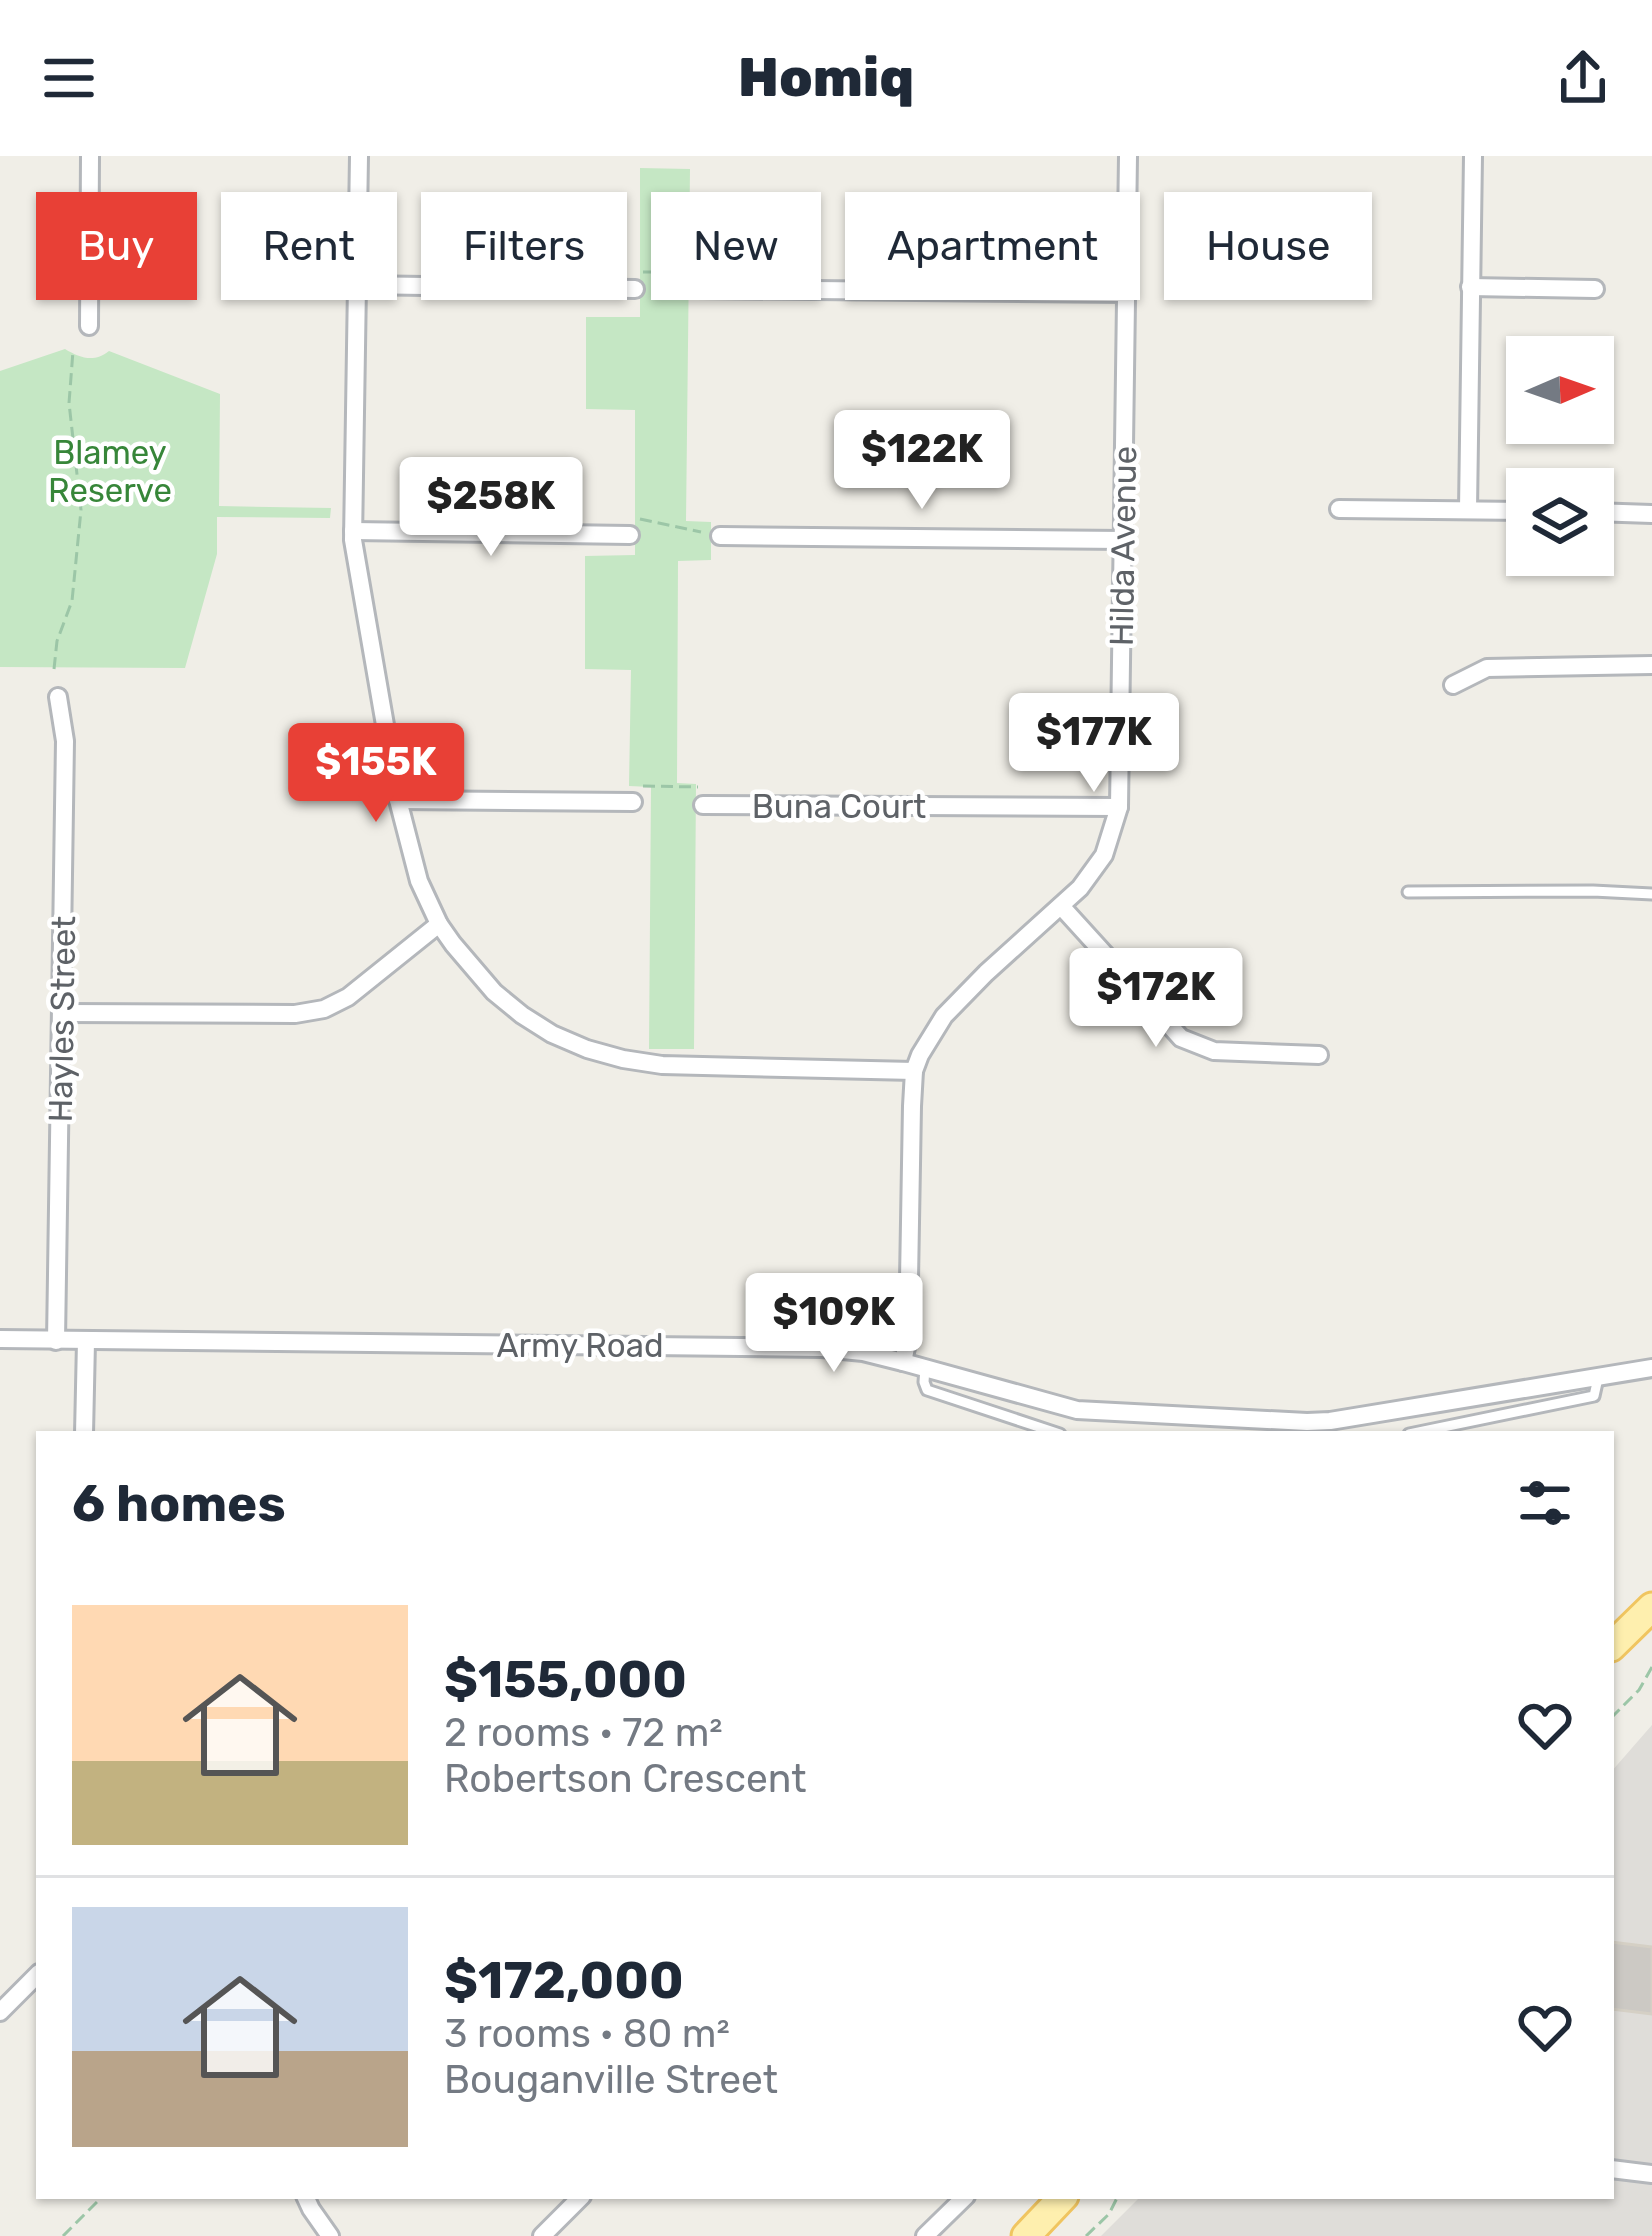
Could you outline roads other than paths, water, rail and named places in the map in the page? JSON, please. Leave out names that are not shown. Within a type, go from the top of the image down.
[{"type":"main road","points":[[1614,1644],[1652,1607]]},
{"type":"main road","points":[[1026,2236],[1061,2199]]},
{"type":"street","points":[[89,326],[90,156]]},
{"type":"street","points":[[358,192],[359,156]]},
{"type":"street","name":"Hilda Avenue","points":[[1127,192],[1128,156]]},
{"type":"street","points":[[1468,510],[1473,156]]},
{"type":"street","points":[[397,284],[636,280]]},
{"type":"street","points":[[1470,287],[1595,289]]},
{"type":"street","points":[[357,300],[353,530],[398,800],[419,881],[439,924],[494,992],[552,1034],[587,1049],[662,1066],[914,1071]]},
{"type":"street","name":"Hilda Avenue","points":[[903,1362],[908,1338],[914,1071],[920,1055],[944,1016],[1080,888],[1104,855],[1119,807],[1125,300]]},
{"type":"street","points":[[1340,509],[1506,511]]},
{"type":"street","points":[[1614,513],[1652,514]]},
{"type":"street","points":[[353,530],[632,527]]},
{"type":"street","points":[[720,536],[1123,540]]},
{"type":"street","points":[[1453,685],[1487,668],[1652,665]]},
{"type":"street","name":"Hayles Street","points":[[56,1341],[65,741],[58,697]]},
{"type":"street","points":[[398,800],[632,794]]},
{"type":"street","name":"Buna Court","points":[[700,796],[1119,807]]},
{"type":"street","points":[[1061,906],[1180,1038],[1214,1052],[1319,1055]]},
{"type":"street","points":[[63,1013],[295,1014],[324,1009],[348,997],[439,924]]},
{"type":"street","name":"Army Road","points":[[0,1339],[822,1348],[863,1352],[1077,1410],[1306,1422],[1652,1368]]},
{"type":"street","points":[[84,1431],[86,1341]]},
{"type":"street","points":[[0,2012],[36,1976]]},
{"type":"street","points":[[1614,2169],[1652,2174]]},
{"type":"street","points":[[306,2199],[330,2236]]},
{"type":"street","points":[[542,2236],[579,2199]]},
{"type":"street","points":[[926,2236],[963,2199]]},
{"type":"lane","points":[[1408,892],[1652,894]]},
{"type":"lane","points":[[925,1368],[927,1390],[1051,1431]]},
{"type":"lane","points":[[1424,1431],[1594,1396],[1598,1378]]},
{"type":"park label","name":"Blamey Reserve","points":[[110,471]]}]
